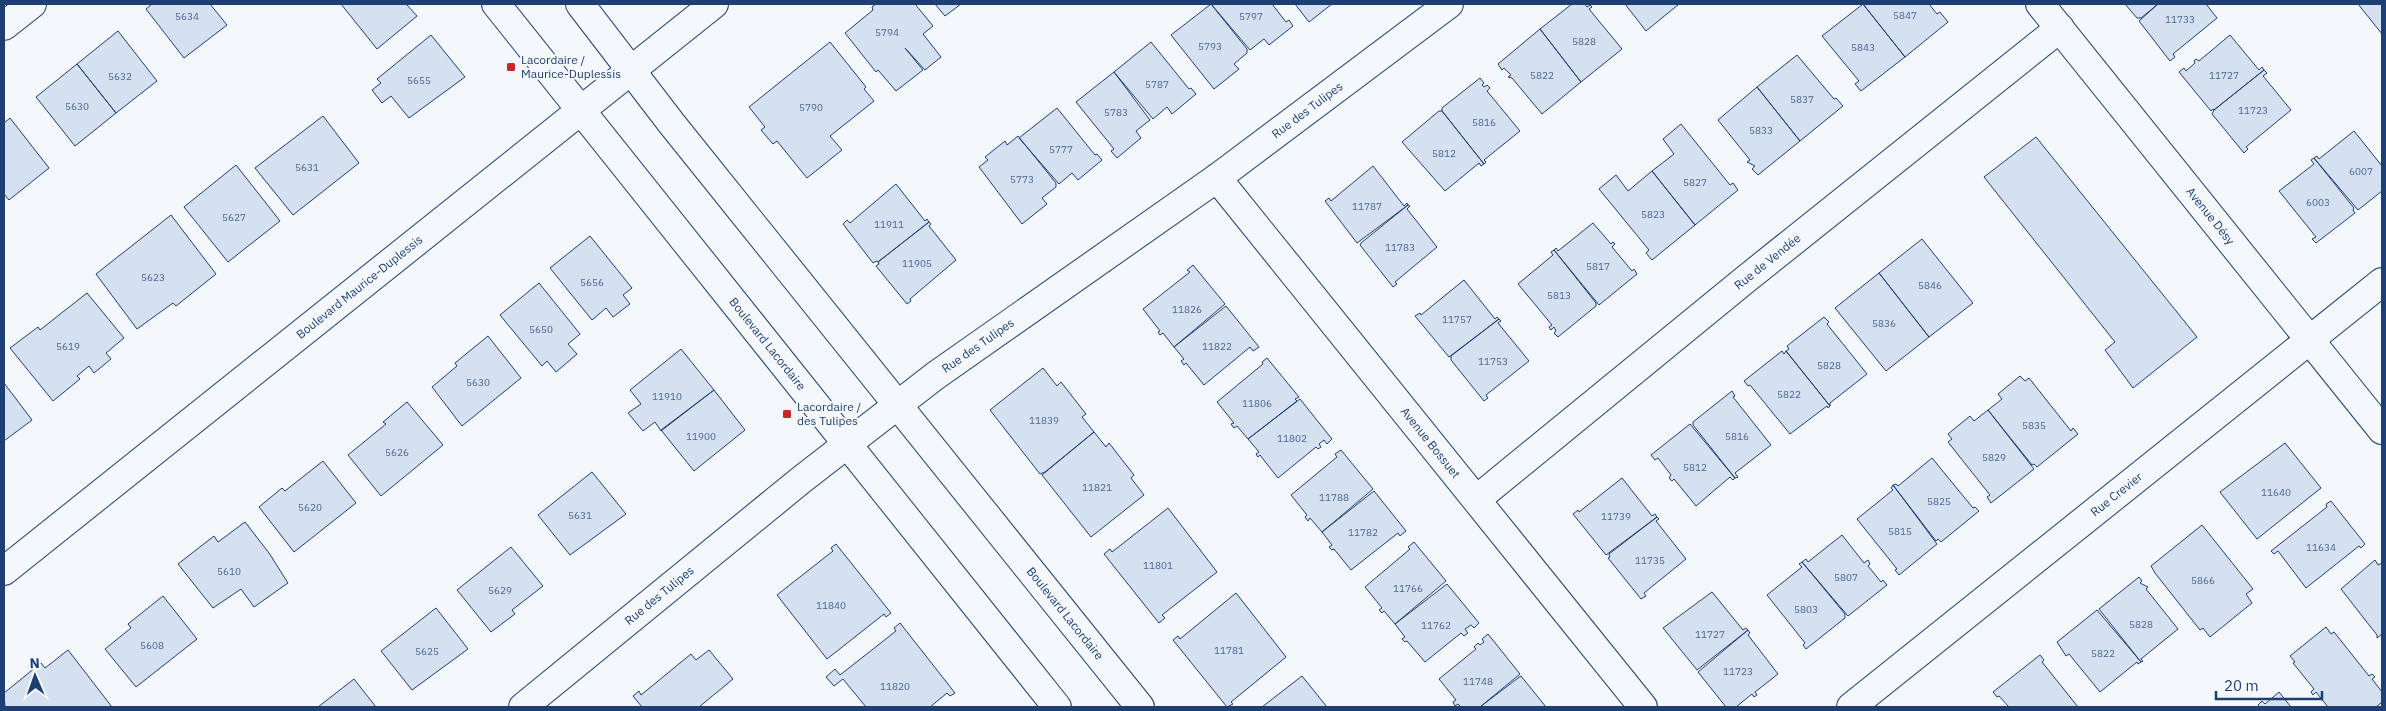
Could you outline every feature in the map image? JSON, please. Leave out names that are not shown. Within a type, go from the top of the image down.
[{"type":"street","points":[[4,26],[32,4]]},
{"type":"street","name":"Boulevard Lacordaire","points":[[496,4],[582,109],[1057,707]]},
{"type":"street","name":"Boulevard Lacordaire","points":[[580,4],[632,69],[672,124],[1140,707]]},
{"type":"street","name":"Boulevard Maurice-Duplessis","points":[[4,571],[714,4]]},
{"type":"street","name":"Rue des Tulipes","points":[[535,704],[847,444],[935,376],[1217,178],[1449,4]]},
{"type":"street","name":"Avenue Désy","points":[[2040,4],[2382,430]]},
{"type":"street","name":"Rue de Vendée","points":[[1477,499],[1754,273],[2060,28]]},
{"type":"street","name":"Avenue Bossuet","points":[[1217,178],[1643,707]]},
{"type":"street","name":"Rue Crevier","points":[[1851,707],[2382,282]]},
{"type":"building","points":[[152,4],[210,4],[227,25],[184,58],[146,9]]},
{"type":"building","points":[[341,4],[406,4],[417,16],[377,49]]},
{"type":"building","points":[[876,4],[915,4],[933,26],[923,34],[941,57],[925,70],[905,48],[923,70],[896,91],[878,70],[876,72],[845,33],[873,10],[872,7]]},
{"type":"building","points":[[935,4],[961,4],[945,16]]},
{"type":"building","points":[[1211,4],[1247,49],[1247,53],[1234,64],[1239,69],[1214,89],[1171,35]]},
{"type":"building","points":[[1211,4],[1272,4],[1286,22],[1289,20],[1293,26],[1269,45],[1264,39],[1250,50]]},
{"type":"building","points":[[1295,4],[1332,4],[1309,22]]},
{"type":"building","points":[[1572,4],[1585,4],[1587,7],[1590,5],[1592,7],[1589,9],[1622,49],[1581,82],[1540,29]]},
{"type":"building","points":[[1625,4],[1679,4],[1646,31]]},
{"type":"building","points":[[1863,4],[1905,57],[1861,91],[1855,84],[1859,81],[1822,36]]},
{"type":"building","points":[[1863,4],[1929,4],[1937,14],[1940,12],[1948,22],[1905,57]]},
{"type":"building","points":[[2125,4],[2158,4],[2141,18],[2137,18]]},
{"type":"building","points":[[2158,4],[2206,4],[2217,18],[2173,54],[2175,57],[2170,61],[2139,21]]},
{"type":"building","points":[[2358,4],[2382,4],[2382,34]]},
{"type":"building","points":[[1540,29],[1581,82],[1542,114],[1512,78],[1508,77],[1511,75],[1504,68],[1502,70],[1498,64]]},
{"type":"building","points":[[118,31],[157,81],[116,113],[77,64]]},
{"type":"building","points":[[431,35],[465,77],[409,118],[391,96],[382,103],[372,90],[381,83],[377,79]]},
{"type":"building","points":[[2230,35],[2259,70],[2262,67],[2264,70],[2211,111],[2179,72],[2184,68],[2186,71],[2195,63],[2196,59],[2199,61]]},
{"type":"building","points":[[830,42],[866,87],[864,89],[874,101],[830,136],[842,150],[807,178],[777,141],[773,144],[761,130],[765,127],[749,107]]},
{"type":"building","points":[[1151,42],[1189,89],[1191,88],[1196,94],[1172,114],[1167,107],[1153,119],[1114,72]]},
{"type":"building","points":[[1797,55],[1834,99],[1836,98],[1843,106],[1800,141],[1757,87]]},
{"type":"building","points":[[77,64],[116,113],[75,146],[36,97]]},
{"type":"building","points":[[2264,70],[2267,73],[2263,76],[2291,110],[2246,147],[2248,149],[2244,153],[2212,114],[2214,110]]},
{"type":"building","points":[[1114,72],[1150,120],[1136,131],[1141,138],[1117,158],[1111,151],[1114,149],[1076,102]]},
{"type":"building","points":[[1480,78],[1484,83],[1482,85],[1484,87],[1487,85],[1490,88],[1487,91],[1520,131],[1484,160],[1486,162],[1484,164],[1442,111],[1442,108]]},
{"type":"building","points":[[1757,87],[1800,141],[1758,175],[1752,169],[1755,166],[1747,162],[1750,160],[1718,120]]},
{"type":"building","points":[[1057,108],[1095,155],[1097,154],[1102,160],[1078,180],[1072,173],[1059,184],[1019,138]]},
{"type":"building","points":[[1439,111],[1442,111],[1484,164],[1481,166],[1479,163],[1445,191],[1402,142]]},
{"type":"building","points":[[323,116],[359,163],[293,215],[255,168]]},
{"type":"building","points":[[10,118],[49,168],[9,200],[4,194],[4,123]]},
{"type":"building","points":[[1681,124],[1730,185],[1733,183],[1738,190],[1695,225],[1652,171],[1674,154],[1663,139]]},
{"type":"building","points":[[2354,131],[2382,166],[2382,191],[2358,210],[2314,158],[2317,156],[2319,159]]},
{"type":"building","points":[[1018,136],[1056,183],[1056,187],[1042,198],[1047,204],[1022,224],[979,167],[988,160],[985,157],[1005,141],[1007,145]]},
{"type":"building","points":[[2036,137],[2197,337],[2133,388],[2105,350],[2115,342],[1984,177]]},
{"type":"building","points":[[2314,158],[2354,208],[2355,213],[2316,243],[2312,239],[2316,237],[2279,191],[2314,164],[2311,160]]},
{"type":"building","points":[[236,165],[280,221],[228,262],[184,207]]},
{"type":"building","points":[[1373,166],[1404,206],[1407,203],[1408,205],[1357,243],[1325,201],[1329,198],[1331,201]]},
{"type":"building","points":[[1652,171],[1695,225],[1652,260],[1646,253],[1649,250],[1599,189],[1616,175],[1628,191]]},
{"type":"building","points":[[896,184],[925,221],[927,219],[929,222],[878,262],[873,263],[843,224],[847,220],[850,223]]},
{"type":"building","points":[[1408,205],[1410,206],[1407,209],[1437,247],[1395,282],[1397,284],[1393,287],[1360,245]]},
{"type":"building","points":[[171,215],[216,274],[176,306],[173,303],[137,329],[96,274]]},
{"type":"building","points":[[929,222],[931,224],[929,226],[956,260],[910,299],[911,301],[907,304],[876,266],[879,264],[878,262]]},
{"type":"building","points":[[1593,223],[1611,244],[1613,242],[1615,244],[1612,247],[1632,271],[1634,269],[1637,274],[1599,305],[1554,250],[1556,248],[1558,251]]},
{"type":"building","points":[[590,236],[632,288],[623,295],[630,304],[613,317],[606,308],[592,320],[550,268]]},
{"type":"building","points":[[1922,239],[1973,303],[1929,337],[1879,273]]},
{"type":"building","points":[[1554,250],[1596,303],[1596,306],[1558,337],[1554,333],[1556,331],[1554,327],[1551,330],[1549,327],[1552,325],[1518,284],[1553,255],[1551,252]]},
{"type":"building","points":[[1193,265],[1225,304],[1174,347],[1163,333],[1160,335],[1158,332],[1160,331],[1143,309],[1190,272],[1187,270]]},
{"type":"building","points":[[1879,273],[1929,337],[1886,371],[1835,308]]},
{"type":"building","points":[[1464,280],[1495,319],[1497,317],[1499,319],[1449,357],[1415,316],[1420,313],[1421,315]]},
{"type":"building","points":[[539,283],[580,334],[568,344],[577,354],[556,372],[547,361],[542,366],[500,315]]},
{"type":"building","points":[[87,293],[124,338],[106,353],[111,359],[94,373],[89,366],[77,376],[80,379],[53,401],[10,348],[38,327],[40,330]]},
{"type":"building","points":[[1226,306],[1259,347],[1253,351],[1250,347],[1204,385],[1186,363],[1184,365],[1181,361],[1184,359],[1174,347]]},
{"type":"building","points":[[1824,317],[1829,322],[1827,324],[1867,374],[1830,403],[1830,406],[1786,351],[1789,349],[1787,346]]},
{"type":"building","points":[[1499,319],[1501,321],[1498,323],[1529,361],[1486,395],[1488,398],[1484,401],[1451,360],[1451,356]]},
{"type":"building","points":[[488,336],[521,378],[462,426],[432,387],[457,366],[455,363]]},
{"type":"building","points":[[681,349],[714,390],[661,431],[655,422],[643,431],[628,413],[641,404],[630,390]]},
{"type":"building","points":[[1782,351],[1784,354],[1786,351],[1830,406],[1828,408],[1827,406],[1790,434],[1750,385],[1748,386],[1744,381]]},
{"type":"building","points":[[1267,358],[1299,397],[1295,399],[1297,401],[1248,439],[1237,426],[1234,428],[1231,424],[1234,423],[1217,402],[1263,364],[1262,362]]},
{"type":"building","points":[[1043,368],[1057,386],[1061,382],[1086,414],[1082,417],[1094,432],[1040,474],[990,410]]},
{"type":"building","points":[[2020,376],[2025,381],[2029,378],[2071,431],[2073,428],[2078,434],[2037,467],[2034,464],[2032,465],[1988,410],[2002,399],[1998,394]]},
{"type":"building","points":[[4,383],[32,420],[4,441]]},
{"type":"building","points":[[714,390],[745,430],[694,471],[661,430]]},
{"type":"building","points":[[1732,391],[1735,396],[1733,397],[1771,445],[1735,473],[1738,477],[1735,478],[1693,425],[1693,422]]},
{"type":"building","points":[[1300,399],[1332,439],[1327,444],[1324,440],[1319,444],[1321,447],[1318,449],[1316,447],[1278,478],[1260,455],[1258,457],[1256,454],[1259,452],[1248,439]]},
{"type":"building","points":[[407,402],[443,445],[381,496],[348,455],[386,424],[383,422]]},
{"type":"building","points":[[1988,410],[2034,469],[1991,503],[1987,497],[1990,495],[1948,442],[1952,439],[1948,434],[1970,416],[1974,421]]},
{"type":"building","points":[[1690,424],[1735,478],[1733,480],[1730,477],[1696,506],[1674,479],[1672,481],[1669,478],[1671,475],[1658,458],[1655,460],[1651,455]]},
{"type":"building","points":[[1094,432],[1106,447],[1109,443],[1134,475],[1131,478],[1144,495],[1091,537],[1042,475]]},
{"type":"building","points":[[2285,443],[2321,488],[2257,539],[2220,492]]},
{"type":"building","points":[[1341,450],[1373,489],[1322,532],[1310,518],[1308,521],[1305,517],[1307,515],[1291,495],[1337,457],[1335,454]]},
{"type":"building","points":[[1932,458],[1973,508],[1975,507],[1979,511],[1941,542],[1938,539],[1936,541],[1893,485],[1896,484],[1898,486]]},
{"type":"building","points":[[323,461],[356,503],[294,552],[259,507],[282,488],[285,491]]},
{"type":"building","points":[[592,472],[626,514],[570,555],[538,515]]},
{"type":"building","points":[[1622,478],[1652,516],[1655,514],[1657,517],[1606,555],[1573,514],[1578,510],[1579,512]]},
{"type":"building","points":[[1893,485],[1937,544],[1899,575],[1895,570],[1897,569],[1857,519],[1893,490],[1891,488]]},
{"type":"building","points":[[1374,491],[1406,531],[1400,536],[1398,533],[1351,570],[1334,549],[1332,550],[1329,547],[1332,545],[1322,532]]},
{"type":"building","points":[[2331,501],[2365,544],[2361,548],[2359,546],[2306,588],[2278,551],[2274,554],[2271,551],[2327,507],[2326,504]]},
{"type":"building","points":[[1168,508],[1217,572],[1162,615],[1165,618],[1159,623],[1104,554],[1110,549],[1112,552]]},
{"type":"building","points":[[1657,517],[1659,519],[1656,521],[1686,559],[1644,593],[1646,596],[1641,599],[1608,558],[1610,557],[1609,554]]},
{"type":"building","points":[[245,522],[269,553],[288,583],[254,607],[241,589],[213,608],[178,564],[214,536],[218,542]]},
{"type":"building","points":[[2202,525],[2253,589],[2246,594],[2252,603],[2210,637],[2203,628],[2200,630],[2151,566]]},
{"type":"building","points":[[1842,535],[1864,563],[1868,560],[1870,564],[1868,566],[1881,582],[1883,580],[1887,585],[1848,616],[1802,562],[1806,559],[1808,562]]},
{"type":"building","points":[[1414,542],[1446,581],[1395,624],[1384,611],[1382,613],[1379,610],[1382,608],[1365,587],[1410,549],[1408,547]]},
{"type":"building","points":[[836,544],[891,613],[886,617],[884,614],[827,659],[777,595],[833,551],[831,548]]},
{"type":"building","points":[[511,547],[543,586],[512,610],[515,614],[491,632],[457,590]]},
{"type":"building","points":[[2375,560],[2378,565],[2382,563],[2382,634],[2377,638],[2377,635],[2341,589]]},
{"type":"building","points":[[1802,562],[1845,614],[1845,618],[1806,649],[1803,645],[1805,643],[1767,595],[1802,567],[1799,564]]},
{"type":"building","points":[[2139,577],[2142,581],[2140,583],[2148,587],[2146,589],[2178,629],[2141,659],[2143,661],[2141,662],[2099,609]]},
{"type":"building","points":[[1447,584],[1479,623],[1474,628],[1471,625],[1465,629],[1468,633],[1464,636],[1461,633],[1425,662],[1407,641],[1405,642],[1402,639],[1405,637],[1395,624]]},
{"type":"building","points":[[1712,592],[1743,630],[1746,628],[1748,630],[1697,670],[1663,628]]},
{"type":"building","points":[[1236,593],[1286,657],[1231,702],[1233,704],[1227,707],[1173,640],[1178,636],[1180,639]]},
{"type":"building","points":[[163,596],[197,639],[136,687],[105,649],[131,628],[128,624]]},
{"type":"building","points":[[436,608],[468,649],[412,690],[381,651]]},
{"type":"building","points":[[2097,610],[2141,662],[2138,664],[2137,662],[2100,692],[2069,654],[2066,656],[2057,642]]},
{"type":"building","points":[[900,623],[955,693],[950,696],[947,693],[930,707],[866,707],[843,679],[834,686],[826,677],[835,669],[840,675],[896,631],[894,628]]},
{"type":"building","points":[[2326,627],[2331,634],[2334,632],[2369,676],[2372,674],[2375,677],[2372,679],[2382,692],[2382,702],[2376,707],[2328,707],[2316,692],[2313,695],[2311,692],[2314,689],[2293,663],[2295,662],[2290,656]]},
{"type":"building","points":[[1748,630],[1750,633],[1748,635],[1778,674],[1755,692],[1757,695],[1754,697],[1752,694],[1736,707],[1726,707],[1698,672]]},
{"type":"building","points":[[1488,634],[1520,674],[1480,707],[1461,707],[1458,704],[1455,706],[1453,702],[1456,700],[1439,679],[1476,649],[1474,647],[1478,643],[1480,645],[1484,642],[1482,639]]},
{"type":"building","points":[[68,650],[112,707],[5,707],[4,693],[41,663],[45,668]]},
{"type":"building","points":[[709,650],[733,679],[699,707],[642,707],[633,696],[639,691],[641,695],[691,654],[696,660]]},
{"type":"building","points":[[2040,655],[2044,660],[2042,662],[2078,707],[2009,707],[1993,692]]},
{"type":"building","points":[[1302,676],[1327,707],[1262,707]]},
{"type":"building","points":[[1521,676],[1546,707],[1480,707],[1518,678]]},
{"type":"building","points":[[354,679],[376,707],[318,707]]},
{"type":"building","points":[[2279,692],[2291,707],[2260,707],[2258,705],[2262,701],[2265,704]]},
{"type":"place","name":"Lacordaire / Maurice-Duplessis","points":[[511,67]]},
{"type":"place","name":"Lacordaire / des Tulipes","points":[[787,414]]}]
